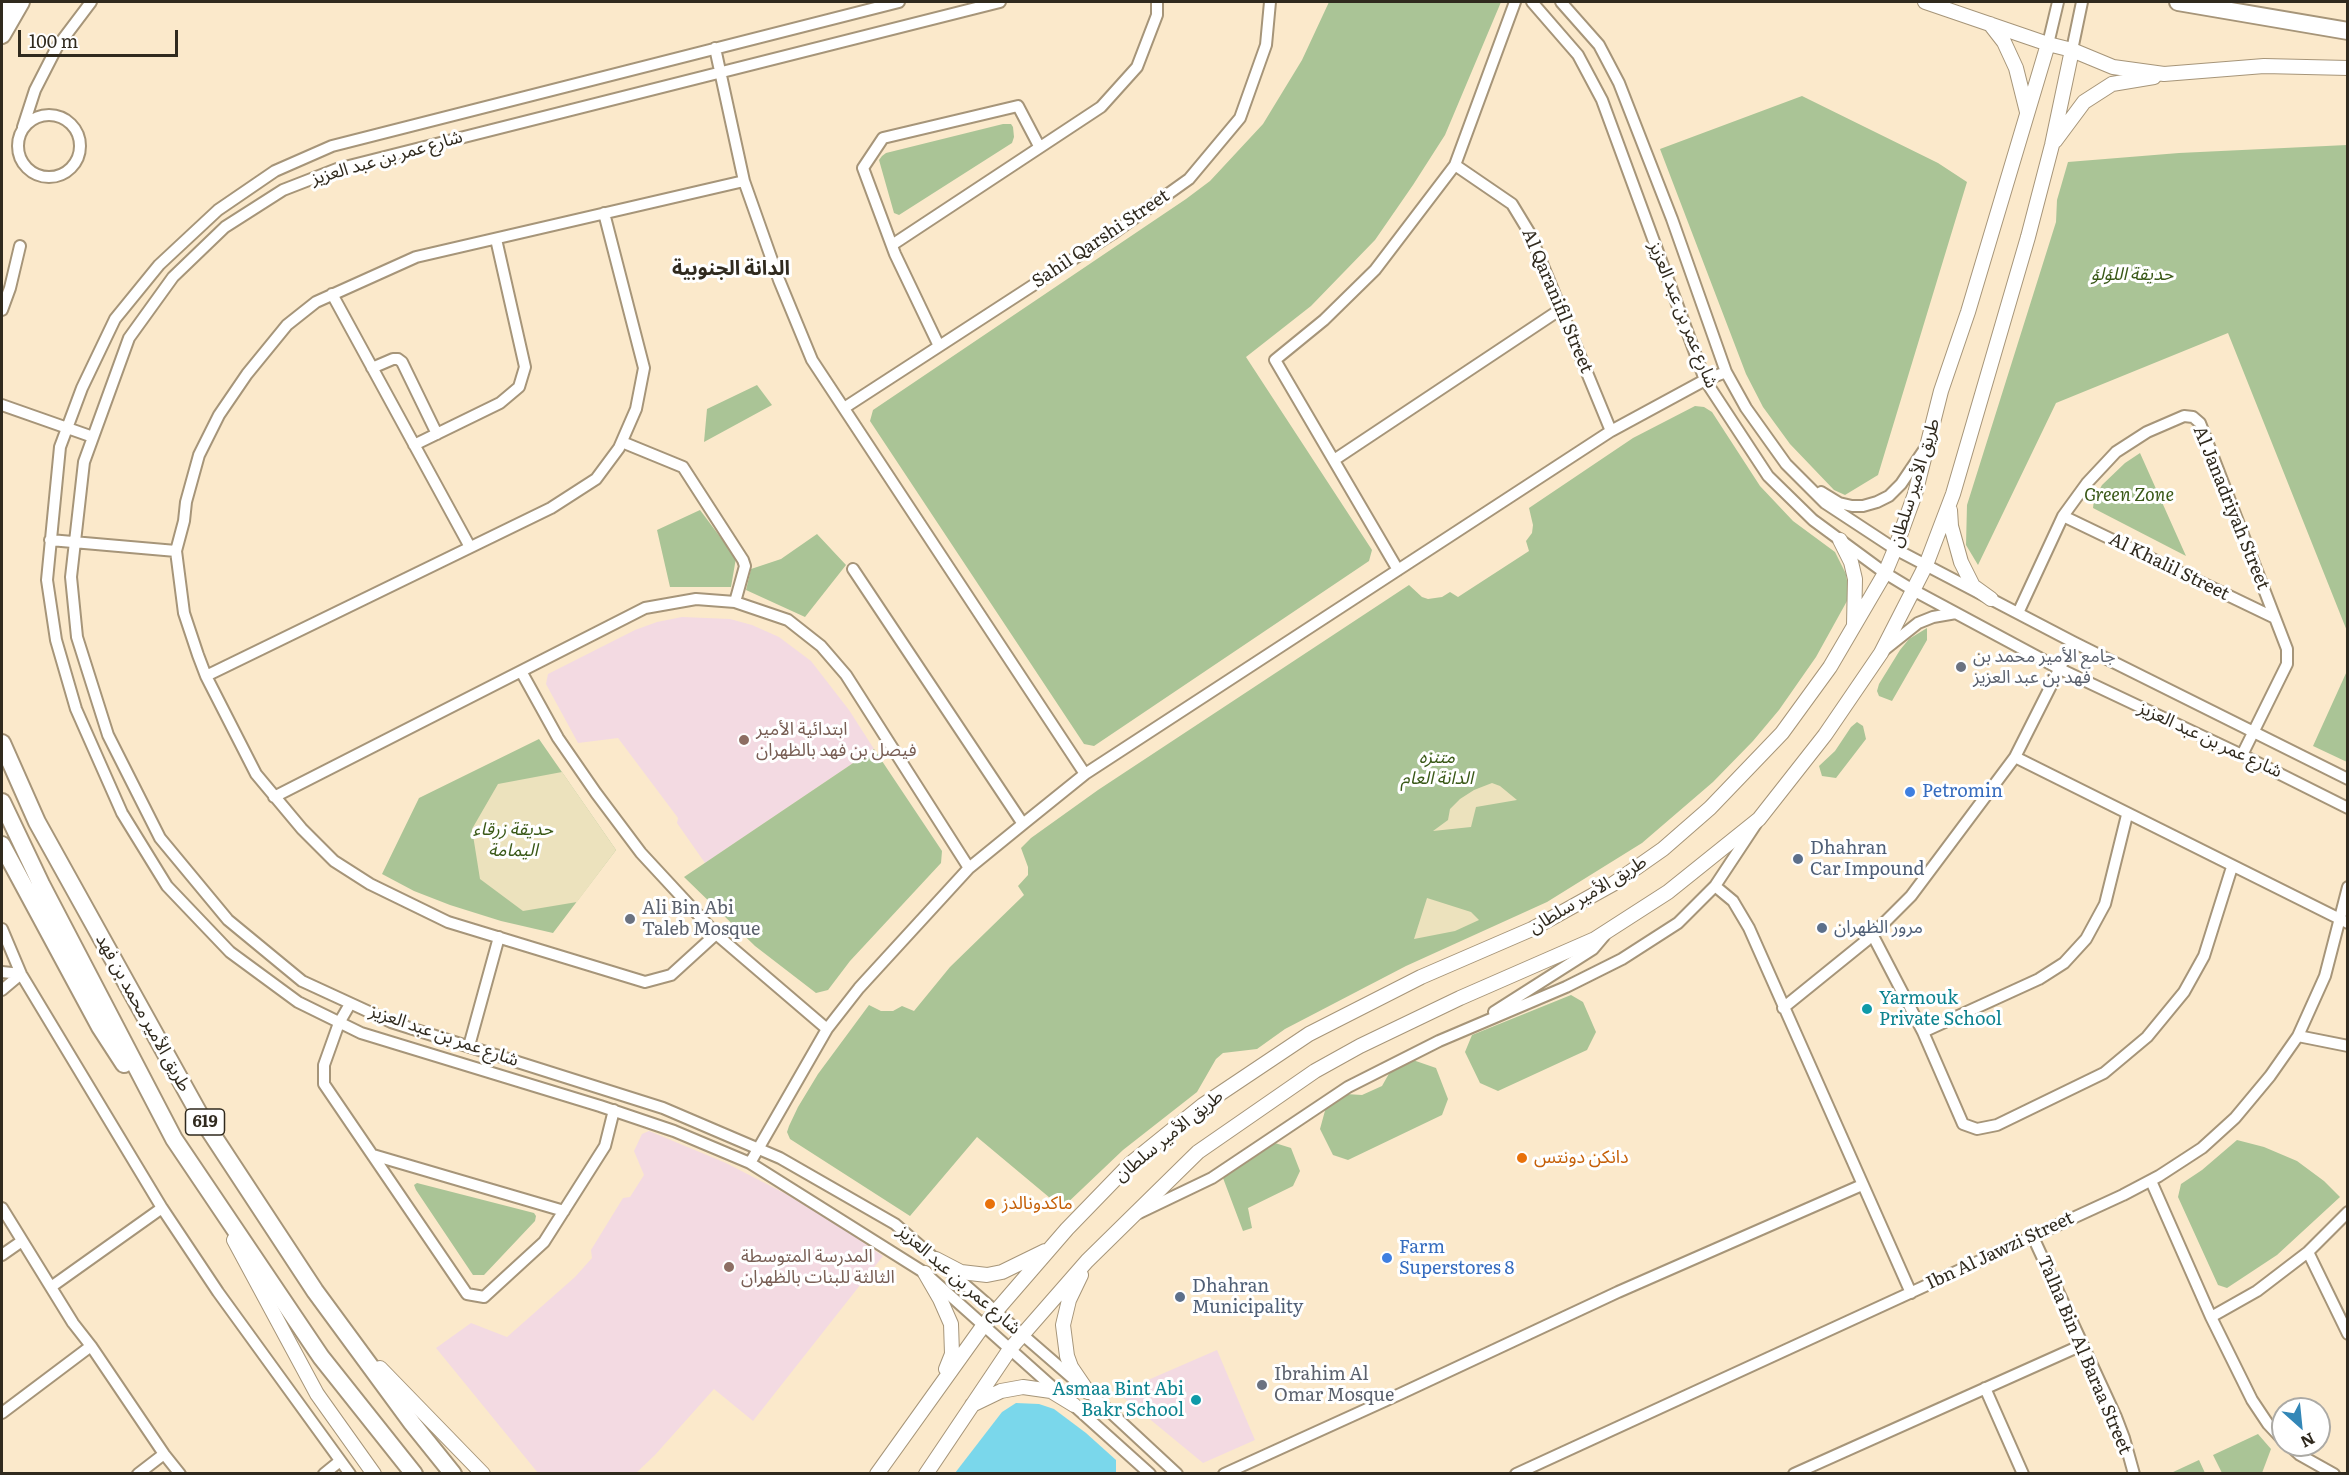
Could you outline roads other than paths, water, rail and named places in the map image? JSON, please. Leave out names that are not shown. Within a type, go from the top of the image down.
[{"type":"highway","points":[[2,9],[5,2]]},
{"type":"highway","points":[[2,35],[21,2]]},
{"type":"highway","points":[[2178,2],[2348,31]]},
{"type":"highway","points":[[2,731],[18,780]]},
{"type":"highway","name":"طريق الأمير محمد بن فهد","points":[[2,743],[38,822],[202,1119],[315,1291],[412,1423],[453,1473]]},
{"type":"highway","name":"طريق الأمير محمد بن فهد","points":[[2,802],[41,884],[174,1139],[321,1357],[414,1473]]},
{"type":"highway","points":[[2,845],[100,1028],[174,1139]]},
{"type":"main road","points":[[1925,2],[2072,50],[2114,67],[2164,75]]},
{"type":"main road","points":[[1990,24],[2004,42],[2016,68],[2027,114]]},
{"type":"main road","name":"طريق الأمير سلطان","points":[[877,1473],[983,1326],[1050,1249],[1130,1164],[1203,1106],[1309,1034],[1421,977],[1532,929],[1613,884],[1663,849],[1710,808],[1782,733],[1830,667],[1885,573],[1895,549],[1915,494],[1941,391],[1968,312],[2048,44]]},
{"type":"main road","name":"طريق الأمير سلطان","points":[[926,1473],[1010,1349],[1087,1261],[1198,1152],[1315,1071],[1410,1021],[1595,939],[1668,892],[1760,819],[1825,735],[1880,654],[1926,565],[1950,504],[2028,237],[2052,145],[2072,50]]},
{"type":"main road","points":[[2052,145],[2084,102],[2112,84],[2164,75],[2264,66],[2348,68]]},
{"type":"main road","points":[[1950,504],[1951,526],[1961,562],[1973,585],[1991,599]]},
{"type":"main road","points":[[1840,540],[1851,562],[1855,579],[1854,627]]},
{"type":"main road","points":[[203,1183],[317,1394],[374,1473]]},
{"type":"main road","points":[[936,1259],[960,1272],[987,1275],[1002,1272],[1050,1249]]},
{"type":"main road","points":[[1087,1261],[1069,1300],[1063,1325],[1067,1356],[1071,1367],[1088,1392]]},
{"type":"main road","points":[[925,1273],[951,1324],[952,1354],[939,1388]]},
{"type":"main road","points":[[315,1291],[394,1384],[483,1473]]},
{"type":"main road","points":[[970,1406],[1001,1391],[1023,1387],[1051,1391],[1074,1405]]},
{"type":"street","points":[[22,130],[31,120],[44,115],[64,119],[78,134],[80,148],[78,155],[66,172],[46,177],[27,168],[18,150],[22,130],[35,90],[57,47],[92,2]]},
{"type":"street","points":[[899,2],[332,146],[275,171],[218,210],[159,265],[115,319],[82,388],[60,447],[47,580],[56,640],[76,709],[122,813],[167,886],[230,952],[298,1002],[362,1033],[454,1063],[614,1110],[674,1131],[750,1163],[925,1273],[1150,1473]]},
{"type":"street","name":"شارع عمر بن عبد العزيز","points":[[1000,2],[337,169],[283,190],[225,227],[173,277],[129,338],[93,437],[84,462],[71,577],[76,637],[108,735],[160,838],[228,920],[302,981],[391,1022],[663,1108],[759,1147],[895,1224],[1088,1392],[1177,1473]]},
{"type":"street","points":[[892,245],[1101,107],[1137,67],[1157,15],[1156,2]]},
{"type":"street","name":"Sahil Qarshi Street","points":[[844,408],[1112,234],[1189,179],[1240,118],[1266,45],[1270,2]]},
{"type":"street","points":[[1398,570],[1275,360],[1324,320],[1374,270],[1455,165],[1515,2]]},
{"type":"street","name":"شارع عمر بن عبد العزيز","points":[[1532,2],[1578,55],[1602,100],[1705,380],[1768,476],[1813,520],[1885,573],[1913,590],[2060,669],[2348,808]]},
{"type":"street","points":[[1561,2],[1599,45],[1619,83],[1672,219],[1726,372],[1746,408],[1786,464],[1800,479],[1825,503],[1895,549],[2073,642],[2348,779]]},
{"type":"street","name":"طريق الأمير سلطان","points":[[2048,44],[2058,2]]},
{"type":"street","points":[[2072,50],[2082,2]]},
{"type":"street","points":[[715,48],[744,180],[779,280],[812,360],[1085,774]]},
{"type":"street","points":[[35,90],[39,108],[44,115]]},
{"type":"street","points":[[939,346],[892,245],[863,168],[883,138],[1018,106],[1039,146]]},
{"type":"street","name":"Al Qaranifil Street","points":[[1455,165],[1512,204],[1529,232],[1611,431]]},
{"type":"street","points":[[716,934],[670,975],[645,982],[448,922],[370,884],[334,861],[274,797],[256,774],[206,676],[184,613],[176,551],[199,455],[219,415],[247,374],[287,325],[316,302],[416,257],[744,180]]},
{"type":"street","points":[[206,676],[551,508],[596,479],[622,442],[636,409],[644,368],[604,213]]},
{"type":"street","points":[[414,445],[500,403],[519,387],[525,367],[496,239]]},
{"type":"street","points":[[2,310],[20,246]]},
{"type":"street","points":[[332,294],[470,547]]},
{"type":"street","points":[[1334,460],[1561,309]]},
{"type":"street","points":[[372,369],[393,359],[402,362],[437,434]]},
{"type":"street","points":[[750,1163],[826,1029],[867,979],[969,868],[1023,824],[1085,774],[1611,431],[1705,380],[1726,372]]},
{"type":"street","points":[[2,405],[93,437]]},
{"type":"street","name":"Al Janadriyah Street","points":[[2018,613],[2063,516],[2087,483],[2116,452],[2147,432],[2184,416],[2193,417],[2200,423],[2287,649],[2287,664],[2242,755]]},
{"type":"street","points":[[622,442],[683,467],[743,560],[745,566],[735,602]]},
{"type":"street","points":[[1800,479],[1839,503],[1863,506],[1889,496],[1901,484],[1927,445]]},
{"type":"street","name":"Al Khalil Street","points":[[2063,516],[2275,618]]},
{"type":"street","points":[[51,540],[176,551]]},
{"type":"street","points":[[853,569],[1023,824]]},
{"type":"street","points":[[274,797],[522,673],[645,608],[696,599],[735,602],[788,620],[821,646],[834,660],[846,675],[969,868]]},
{"type":"street","points":[[1880,654],[1918,623],[1956,613]]},
{"type":"street","points":[[1783,1008],[1872,934],[1911,896],[2015,757],[2073,642]]},
{"type":"street","points":[[522,673],[558,738],[641,853],[716,934],[826,1029]]},
{"type":"street","points":[[2015,757],[2343,922]]},
{"type":"street","points":[[1923,1032],[2039,979],[2064,963],[2086,939],[2105,904],[2127,815]]},
{"type":"street","points":[[1129,1218],[1212,1178],[1348,1087],[1393,1063],[1566,987],[1622,959],[1678,923],[1715,886],[1760,819]]},
{"type":"street","points":[[1872,934],[1923,1032],[1963,1124],[1977,1129],[1996,1125],[2104,1073],[2147,1037],[2184,992],[2204,956],[2232,867]]},
{"type":"street","points":[[1715,886],[1732,901],[1749,928],[1911,1293]]},
{"type":"street","name":"Ibn Al Jawzi Street","points":[[1516,1473],[2033,1237],[2151,1181],[2202,1148],[2235,1118],[2270,1076],[2298,1036],[2325,976],[2343,922],[2348,887]]},
{"type":"street","points":[[2,929],[21,975],[162,1208],[218,1292],[350,1473]]},
{"type":"street","points":[[1466,1030],[1593,949],[1610,930]]},
{"type":"street","points":[[470,1046],[499,937]]},
{"type":"street","points":[[2,972],[21,975]]},
{"type":"street","points":[[2,990],[21,975]]},
{"type":"street","points":[[350,1004],[339,1023],[324,1065],[324,1084],[467,1294],[484,1297],[544,1242],[605,1146],[614,1110]]},
{"type":"street","points":[[2298,1036],[2348,1046]]},
{"type":"street","points":[[373,1155],[564,1211]]},
{"type":"street","points":[[2151,1181],[2211,1317],[2252,1400],[2271,1427]]},
{"type":"street","points":[[1224,1473],[1618,1292],[1862,1185]]},
{"type":"street","points":[[2,1208],[73,1323],[164,1454],[180,1473]]},
{"type":"street","points":[[51,1287],[162,1208]]},
{"type":"street","points":[[2211,1317],[2257,1291],[2308,1252],[2348,1212]]},
{"type":"street","name":"Talha Bin Al Baraa Street","points":[[2033,1237],[2120,1428],[2134,1473]]},
{"type":"street","points":[[2,1256],[22,1241]]},
{"type":"street","points":[[2308,1252],[2348,1335]]},
{"type":"street","points":[[1794,1473],[2082,1345]]},
{"type":"street","points":[[2,1413],[91,1346]]},
{"type":"street","points":[[1985,1388],[2023,1473]]},
{"type":"street","points":[[138,1473],[164,1454]]},
{"type":"street","points":[[2304,1457],[2334,1473]]},
{"type":"street","points":[[324,1473],[340,1461]]},
{"type":"water","points":[[1016,1403],[1039,1404],[1054,1409],[1116,1460],[1116,1473],[955,1473],[1002,1412]]},
{"type":"place","name":"جامع الأمير محمد بن فهد بن عبد العزيز","points":[[1961,667]]},
{"type":"place","name":"ابتدائية الأمير فيصل بن فهد بالظهران","points":[[744,740]]},
{"type":"place","name":"Petromin","points":[[1910,792]]},
{"type":"place","name":"Dhahran Car Impound","points":[[1798,859]]},
{"type":"place","name":"Ali Bin Abi Taleb Mosque","points":[[630,919]]},
{"type":"place","name":"مرور الظهران","points":[[1822,928]]},
{"type":"place","name":"Yarmouk Private School","points":[[1867,1009]]},
{"type":"place","name":"دانكن دونتس","points":[[1522,1158]]},
{"type":"place","name":"ماكدونالدز","points":[[990,1204]]},
{"type":"place","name":"Farm Superstores 8","points":[[1387,1258]]},
{"type":"place","name":"المدرسة المتوسطة الثالثة للبنات بالظهران","points":[[729,1267]]},
{"type":"place","name":"Dhahran Municipality","points":[[1180,1297]]},
{"type":"place","name":"Ibrahim Al Omar Mosque","points":[[1262,1385]]},
{"type":"place","name":"Asmaa Bint Abi Bakr School","points":[[1196,1400]]},
{"type":"district","name":"الدانة الجنوبية","points":[[731,269]]},
{"type":"park label","name":"حديقة اللؤلؤ","points":[[2132,275]]},
{"type":"park label","name":"Green Zone","points":[[2129,496]]},
{"type":"park label","name":"متنزه الدانة العام","points":[[1437,768]]},
{"type":"park label","name":"حديقة زرقاء اليمامة","points":[[513,840]]}]
